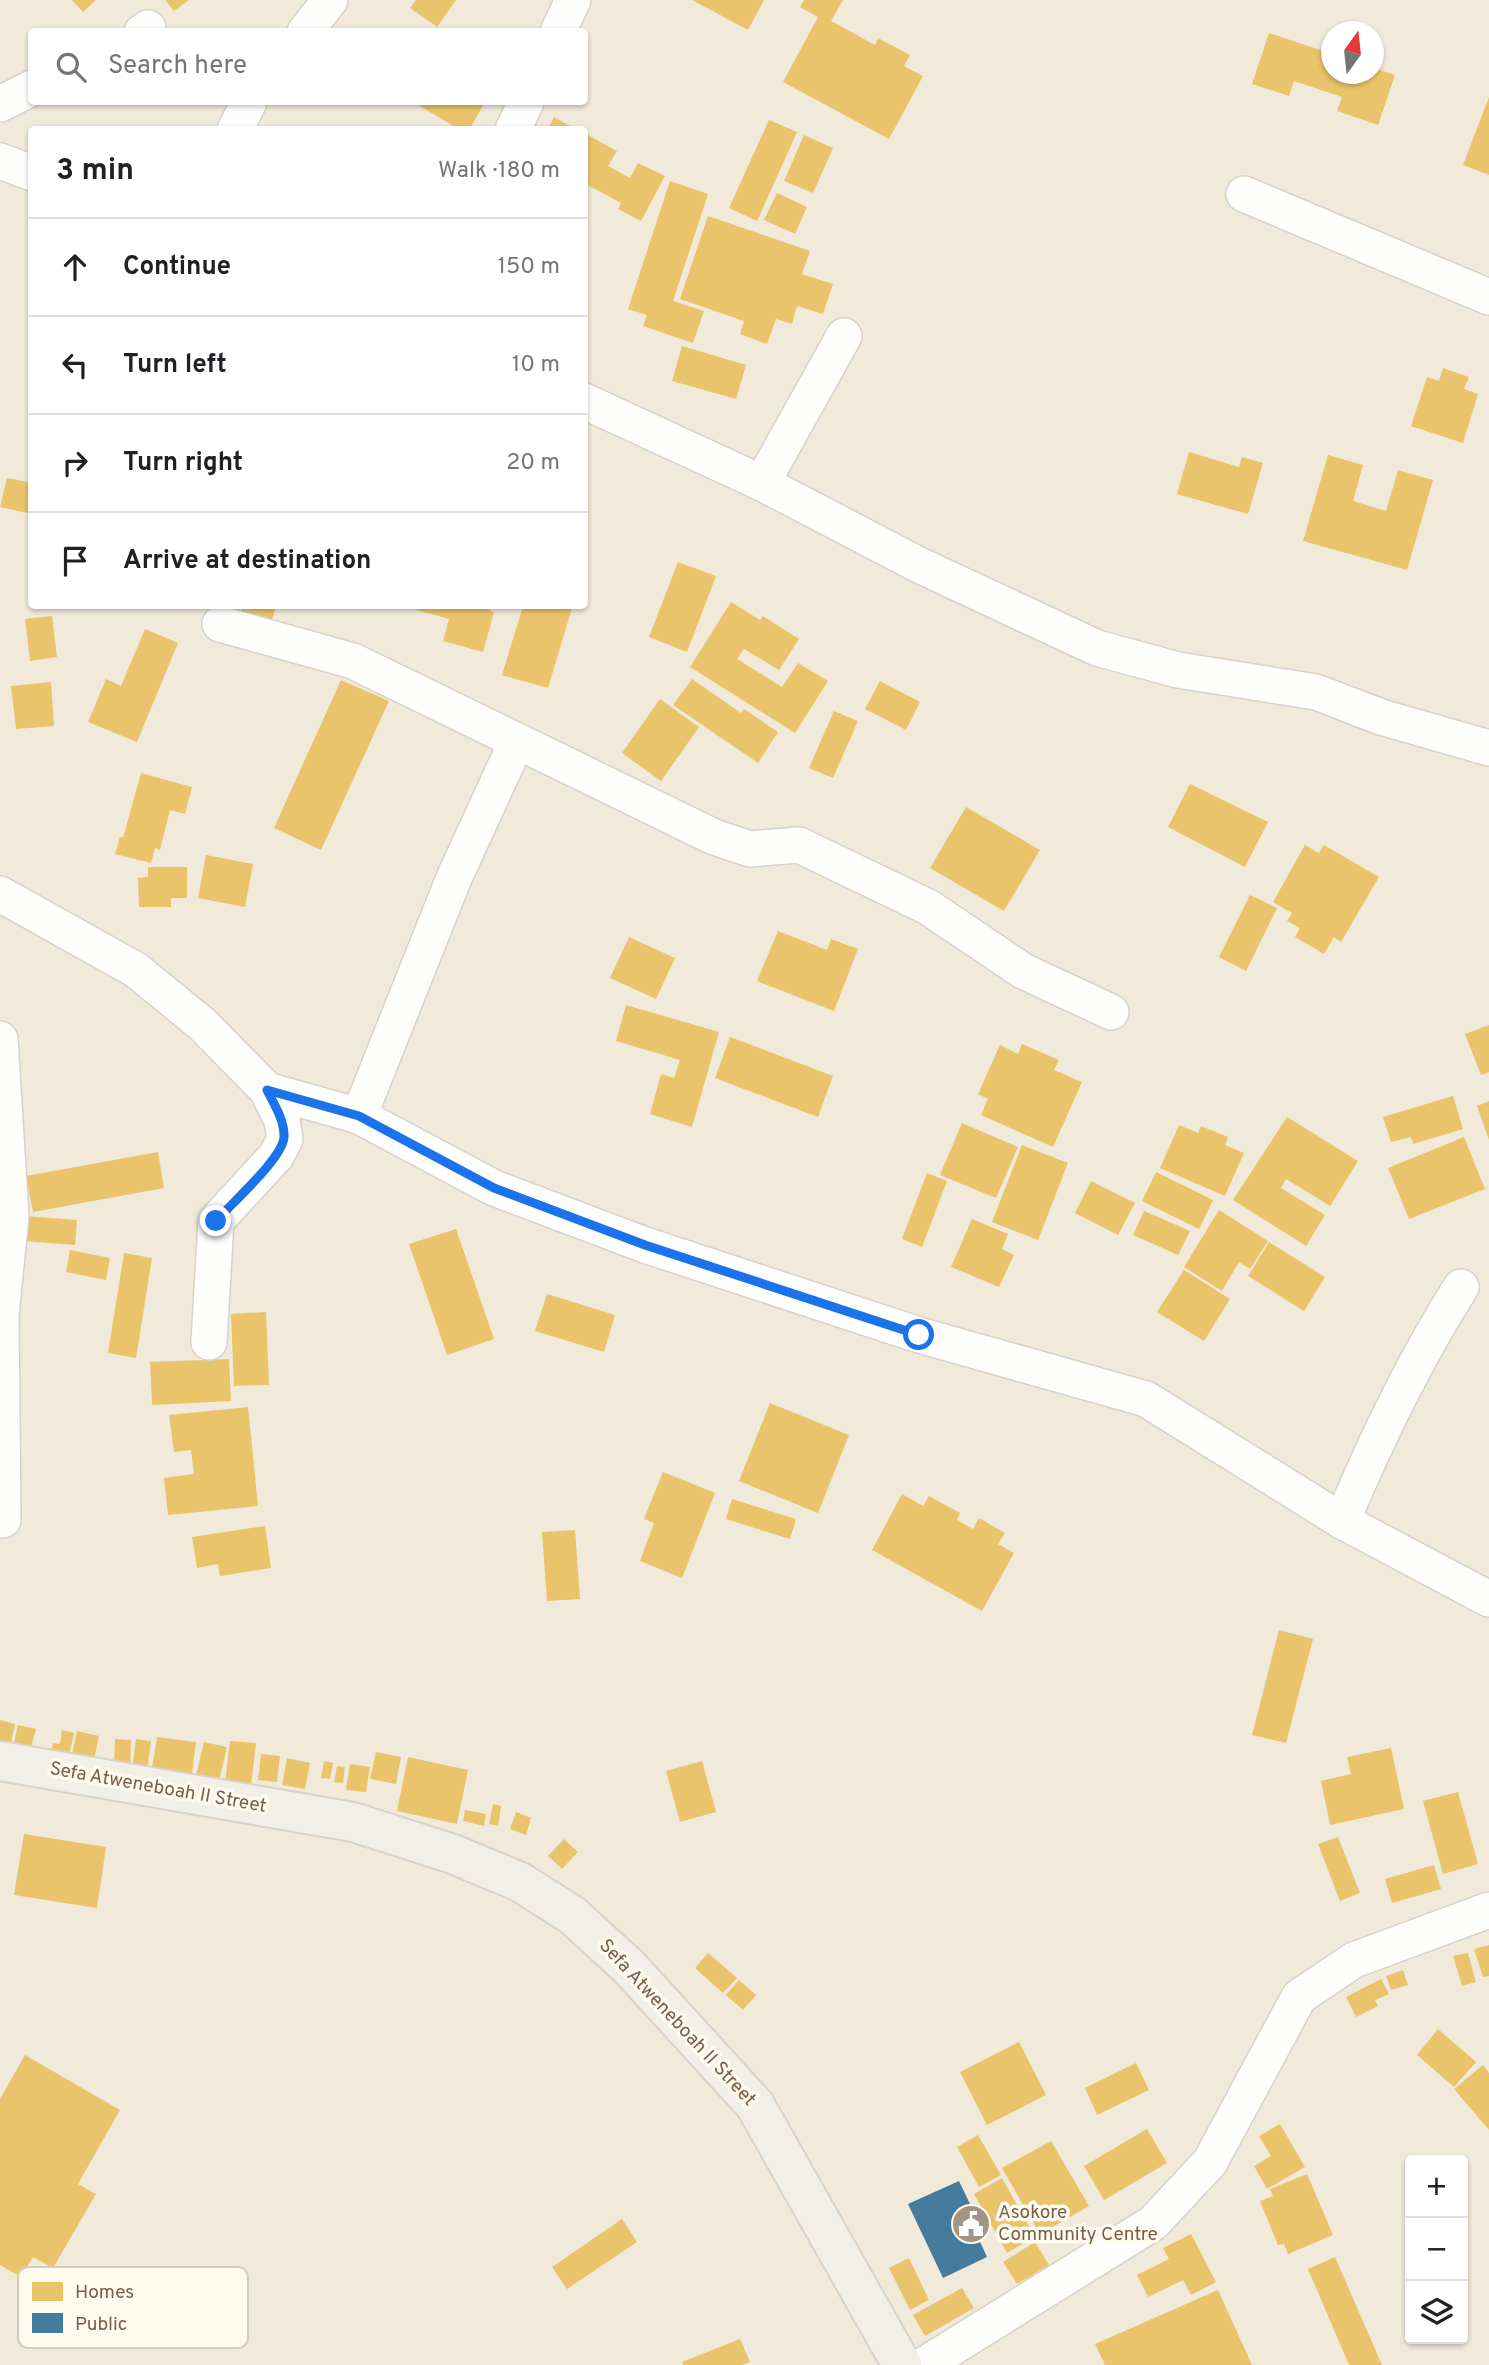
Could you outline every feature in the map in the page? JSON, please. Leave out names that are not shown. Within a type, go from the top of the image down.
[{"type":"main road","name":"Sefa Atweneboah II Street","points":[[0,1761],[353,1822],[453,1854],[509,1877],[572,1915],[629,1967],[755,2105],[902,2365]]},
{"type":"street","points":[[308,28],[330,0]]},
{"type":"street","points":[[560,28],[573,0]]},
{"type":"street","points":[[0,104],[28,90]]},
{"type":"street","points":[[237,126],[248,105]]},
{"type":"street","points":[[515,126],[525,105]]},
{"type":"street","points":[[0,161],[28,172]]},
{"type":"street","points":[[1244,194],[1489,297]]},
{"type":"street","points":[[762,484],[844,336]]},
{"type":"street","points":[[588,403],[762,484],[919,565],[1097,648],[1178,670],[1316,692],[1381,717],[1489,748]]},
{"type":"street","points":[[220,624],[353,661],[516,743],[642,800],[714,838],[750,849],[799,845],[928,907],[1023,971],[1111,1013]]},
{"type":"street","points":[[359,1116],[454,878],[516,743]]},
{"type":"street","points":[[0,894],[136,970],[202,1024],[267,1090],[282,1120],[285,1139],[276,1156],[216,1221],[209,1342]]},
{"type":"street","points":[[0,1039],[11,1216],[1,1314],[3,1520]]},
{"type":"street","points":[[267,1090],[359,1116],[494,1188],[645,1245],[919,1335],[1146,1399],[1342,1521],[1489,1599]]},
{"type":"street","points":[[1342,1521],[1377,1437],[1435,1328],[1461,1287]]},
{"type":"street","points":[[924,2365],[1153,2223],[1210,2162],[1300,1997],[1354,1960],[1489,1910]]},
{"type":"shaded area","points":[[0,0],[1489,0],[1489,2365],[0,2365]]},
{"type":"building: Homes","points":[[72,0],[96,0],[83,12]]},
{"type":"building: Homes","points":[[165,0],[189,0],[174,11]]},
{"type":"building: Homes","points":[[416,0],[456,0],[437,27],[410,8]]},
{"type":"building: Homes","points":[[692,0],[764,0],[748,30]]},
{"type":"building: Homes","points":[[804,0],[843,0],[831,21],[875,45],[878,38],[910,55],[904,66],[923,76],[889,139],[783,82],[818,17],[800,7]]},
{"type":"building: Homes","points":[[1269,33],[1321,50],[1321,84],[1384,84],[1384,71],[1395,75],[1378,125],[1337,111],[1342,97],[1294,81],[1289,96],[1252,84]]},
{"type":"building: Homes","points":[[1489,97],[1489,175],[1463,165]]},
{"type":"building: Homes","points":[[418,105],[483,105],[471,126],[453,126]]},
{"type":"building: Homes","points":[[554,117],[570,126],[549,126]]},
{"type":"building: Homes","points":[[769,120],[797,132],[757,221],[729,208]]},
{"type":"building: Homes","points":[[588,135],[617,151],[608,166],[630,178],[638,163],[665,176],[641,221],[618,209],[621,203],[588,185]]},
{"type":"building: Homes","points":[[804,135],[833,148],[813,193],[784,181]]},
{"type":"building: Homes","points":[[670,181],[708,194],[673,301],[704,311],[693,343],[643,326],[647,315],[628,309]]},
{"type":"building: Homes","points":[[777,193],[807,207],[795,234],[764,220]]},
{"type":"building: Homes","points":[[708,216],[810,251],[802,274],[833,284],[823,314],[797,306],[792,324],[776,319],[767,344],[740,334],[744,321],[680,299]]},
{"type":"building: Homes","points":[[682,346],[746,365],[736,399],[672,381]]},
{"type":"building: Homes","points":[[1443,368],[1469,377],[1464,389],[1478,394],[1463,443],[1411,426],[1427,377],[1439,381]]},
{"type":"building: Homes","points":[[1189,452],[1239,467],[1242,457],[1263,463],[1248,514],[1177,494]]},
{"type":"building: Homes","points":[[1328,455],[1363,465],[1353,501],[1386,511],[1398,470],[1433,480],[1407,570],[1303,541]]},
{"type":"building: Homes","points":[[7,478],[28,482],[28,513],[0,507]]},
{"type":"building: Homes","points":[[678,562],[716,576],[687,652],[649,637]]},
{"type":"building: Homes","points":[[731,602],[760,620],[763,616],[799,639],[779,670],[744,649],[737,659],[782,687],[798,663],[828,681],[795,733],[690,667]]},
{"type":"building: Homes","points":[[241,609],[275,609],[270,627],[239,618]]},
{"type":"building: Homes","points":[[414,609],[490,609],[494,612],[483,652],[443,641],[449,619]]},
{"type":"building: Homes","points":[[522,609],[572,609],[548,688],[502,675]]},
{"type":"building: Homes","points":[[52,616],[57,657],[30,661],[25,619]]},
{"type":"building: Homes","points":[[145,629],[178,643],[137,742],[88,722],[106,679],[121,686]]},
{"type":"building: Homes","points":[[692,679],[741,713],[744,709],[778,732],[758,763],[673,705]]},
{"type":"building: Homes","points":[[341,680],[389,701],[321,850],[274,828]]},
{"type":"building: Homes","points":[[880,681],[920,702],[906,730],[865,709]]},
{"type":"building: Homes","points":[[51,682],[54,726],[16,729],[11,686]]},
{"type":"building: Homes","points":[[660,699],[699,727],[661,781],[622,753]]},
{"type":"building: Homes","points":[[834,711],[858,721],[833,778],[809,768]]},
{"type":"building: Homes","points":[[141,773],[192,787],[185,814],[170,810],[160,850],[155,848],[151,863],[115,854],[120,837],[123,838]]},
{"type":"building: Homes","points":[[1190,784],[1268,822],[1245,867],[1168,827]]},
{"type":"building: Homes","points":[[966,807],[1040,850],[1004,911],[930,868]]},
{"type":"building: Homes","points":[[1305,845],[1319,853],[1324,845],[1379,877],[1341,942],[1334,937],[1324,954],[1295,937],[1300,928],[1287,921],[1292,913],[1273,902]]},
{"type":"building: Homes","points":[[206,855],[253,864],[245,907],[198,898]]},
{"type":"building: Homes","points":[[148,867],[187,867],[187,898],[171,898],[171,907],[139,907],[138,878],[148,877]]},
{"type":"building: Homes","points":[[1250,895],[1277,908],[1246,971],[1219,957]]},
{"type":"building: Homes","points":[[778,931],[827,950],[831,939],[858,949],[834,1011],[757,981]]},
{"type":"building: Homes","points":[[629,937],[675,958],[656,999],[610,978]]},
{"type":"building: Homes","points":[[626,1005],[719,1032],[692,1127],[650,1114],[661,1074],[674,1078],[680,1060],[616,1041]]},
{"type":"building: Homes","points":[[1489,1025],[1489,1072],[1481,1075],[1465,1034]]},
{"type":"building: Homes","points":[[730,1037],[833,1076],[818,1117],[715,1078]]},
{"type":"building: Homes","points":[[1022,1044],[1059,1060],[1054,1070],[1082,1082],[1053,1147],[981,1115],[988,1099],[978,1094],[1000,1045],[1018,1054]]},
{"type":"building: Homes","points":[[1453,1096],[1463,1129],[1413,1144],[1411,1137],[1391,1142],[1383,1117]]},
{"type":"building: Homes","points":[[1489,1101],[1489,1140],[1477,1106]]},
{"type":"building: Homes","points":[[1287,1117],[1358,1161],[1330,1206],[1286,1179],[1281,1188],[1325,1215],[1306,1246],[1233,1200]]},
{"type":"building: Homes","points":[[962,1123],[1018,1147],[996,1198],[940,1175]]},
{"type":"building: Homes","points":[[1179,1125],[1198,1133],[1201,1126],[1228,1137],[1225,1145],[1244,1153],[1225,1196],[1160,1168]]},
{"type":"building: Homes","points":[[1464,1137],[1485,1189],[1409,1219],[1388,1168]]},
{"type":"building: Homes","points":[[1022,1145],[1068,1163],[1038,1240],[992,1222]]},
{"type":"building: Homes","points":[[158,1152],[164,1188],[33,1212],[26,1176]]},
{"type":"building: Homes","points":[[1156,1172],[1213,1200],[1199,1229],[1142,1201]]},
{"type":"building: Homes","points":[[927,1173],[947,1181],[922,1247],[902,1239]]},
{"type":"building: Homes","points":[[1091,1181],[1135,1203],[1118,1235],[1075,1213]]},
{"type":"building: Homes","points":[[1219,1210],[1268,1241],[1250,1269],[1239,1262],[1222,1291],[1184,1267]]},
{"type":"building: Homes","points":[[1144,1211],[1190,1231],[1178,1255],[1133,1235]]},
{"type":"building: Homes","points":[[24,1216],[77,1220],[75,1245],[22,1241]]},
{"type":"building: Homes","points":[[972,1219],[1008,1234],[1002,1249],[1014,1255],[999,1287],[951,1267]]},
{"type":"building: Homes","points":[[456,1229],[494,1339],[447,1355],[409,1244]]},
{"type":"building: Homes","points":[[1269,1242],[1325,1277],[1304,1311],[1248,1276]]},
{"type":"building: Homes","points":[[70,1250],[110,1258],[106,1280],[66,1272]]},
{"type":"building: Homes","points":[[124,1253],[152,1258],[136,1358],[108,1353]]},
{"type":"building: Homes","points":[[1184,1270],[1230,1299],[1204,1341],[1157,1312]]},
{"type":"building: Homes","points":[[547,1294],[615,1315],[604,1352],[535,1331]]},
{"type":"building: Homes","points":[[266,1312],[269,1385],[234,1386],[231,1314]]},
{"type":"building: Homes","points":[[229,1359],[231,1401],[152,1405],[150,1362]]},
{"type":"building: Homes","points":[[770,1403],[849,1435],[818,1513],[739,1481]]},
{"type":"building: Homes","points":[[248,1407],[258,1506],[168,1515],[164,1478],[194,1474],[191,1450],[174,1452],[169,1415]]},
{"type":"building: Homes","points":[[663,1472],[715,1493],[682,1578],[640,1561],[654,1523],[644,1519]]},
{"type":"building: Homes","points":[[902,1494],[923,1506],[929,1496],[960,1513],[957,1520],[973,1529],[979,1518],[1005,1533],[998,1544],[1014,1553],[982,1611],[872,1550]]},
{"type":"building: Homes","points":[[732,1499],[796,1519],[790,1539],[726,1519]]},
{"type":"building: Homes","points":[[265,1526],[271,1568],[220,1576],[218,1564],[197,1568],[192,1537]]},
{"type":"building: Homes","points":[[575,1530],[580,1599],[547,1601],[542,1532]]},
{"type":"building: Homes","points":[[1279,1630],[1313,1639],[1286,1743],[1252,1735]]},
{"type":"building: Homes","points":[[0,1720],[15,1724],[9,1752],[0,1750]]},
{"type":"building: Homes","points":[[18,1725],[36,1729],[29,1755],[12,1751]]},
{"type":"building: Homes","points":[[62,1730],[74,1733],[68,1760],[50,1756],[53,1743],[60,1744]]},
{"type":"building: Homes","points":[[77,1731],[99,1736],[93,1764],[71,1759]]},
{"type":"building: Homes","points":[[157,1737],[196,1742],[192,1774],[152,1768]]},
{"type":"building: Homes","points":[[115,1739],[131,1740],[130,1769],[114,1768]]},
{"type":"building: Homes","points":[[136,1739],[151,1741],[147,1773],[132,1771]]},
{"type":"building: Homes","points":[[230,1741],[256,1743],[251,1786],[225,1783]]},
{"type":"building: Homes","points":[[204,1742],[227,1747],[217,1790],[194,1784]]},
{"type":"building: Homes","points":[[1391,1748],[1404,1809],[1330,1825],[1321,1781],[1351,1774],[1347,1757]]},
{"type":"building: Homes","points":[[376,1752],[401,1757],[396,1784],[370,1779]]},
{"type":"building: Homes","points":[[261,1754],[280,1756],[277,1782],[258,1780]]},
{"type":"building: Homes","points":[[408,1757],[468,1770],[457,1824],[397,1811]]},
{"type":"building: Homes","points":[[287,1758],[310,1763],[305,1789],[282,1785]]},
{"type":"building: Homes","points":[[324,1761],[333,1763],[330,1779],[321,1778]]},
{"type":"building: Homes","points":[[702,1761],[716,1812],[680,1822],[666,1771]]},
{"type":"building: Homes","points":[[350,1764],[370,1767],[366,1792],[346,1790]]},
{"type":"building: Homes","points":[[337,1766],[345,1767],[343,1783],[334,1782]]},
{"type":"building: Homes","points":[[1458,1792],[1478,1864],[1443,1874],[1423,1801]]},
{"type":"building: Homes","points":[[493,1804],[501,1806],[498,1826],[489,1824]]},
{"type":"building: Homes","points":[[465,1810],[486,1814],[484,1826],[463,1821]]},
{"type":"building: Homes","points":[[516,1812],[531,1818],[526,1835],[510,1829]]},
{"type":"building: Homes","points":[[24,1834],[106,1847],[97,1908],[14,1895]]},
{"type":"building: Homes","points":[[1338,1837],[1360,1893],[1340,1901],[1318,1844]]},
{"type":"building: Homes","points":[[564,1839],[578,1852],[562,1869],[548,1856]]},
{"type":"building: Homes","points":[[1434,1865],[1441,1889],[1392,1903],[1385,1879]]},
{"type":"building: Homes","points":[[1489,1945],[1489,1976],[1483,1977],[1474,1949]]},
{"type":"building: Homes","points":[[708,1953],[737,1978],[723,1993],[695,1968]]},
{"type":"building: Homes","points":[[1468,1953],[1476,1982],[1462,1986],[1453,1956]]},
{"type":"building: Homes","points":[[1403,1970],[1408,1985],[1391,1990],[1386,1976]]},
{"type":"building: Homes","points":[[1381,1979],[1389,1994],[1375,2000],[1378,2006],[1356,2017],[1346,1997]]},
{"type":"building: Homes","points":[[739,1980],[756,1995],[743,2010],[726,1995]]},
{"type":"building: Homes","points":[[1438,2029],[1476,2062],[1454,2087],[1417,2055]]},
{"type":"building: Homes","points":[[1019,2042],[1046,2095],[987,2125],[960,2072]]},
{"type":"building: Homes","points":[[25,2055],[120,2110],[78,2184],[96,2194],[54,2267],[33,2257],[27,2267],[18,2267],[18,2275],[0,2265],[0,2099]]},
{"type":"building: Homes","points":[[1136,2063],[1149,2090],[1097,2115],[1085,2088]]},
{"type":"building: Homes","points":[[1483,2065],[1489,2073],[1489,2130],[1454,2089]]},
{"type":"building: Homes","points":[[1280,2124],[1305,2167],[1267,2189],[1254,2166],[1271,2156],[1259,2136]]},
{"type":"building: Homes","points":[[1147,2129],[1167,2163],[1104,2200],[1084,2166]]},
{"type":"building: Homes","points":[[978,2135],[1001,2175],[979,2187],[957,2147]]},
{"type":"building: Homes","points":[[1051,2141],[1089,2206],[1040,2234],[1002,2168]]},
{"type":"building: Homes","points":[[1307,2174],[1333,2235],[1288,2254],[1284,2244],[1278,2245],[1260,2201],[1273,2196],[1270,2189]]},
{"type":"building: Homes","points":[[1002,2178],[1035,2237],[1007,2253],[974,2194]]},
{"type":"building: Homes","points":[[622,2219],[637,2242],[567,2289],[552,2267]]},
{"type":"building: Homes","points":[[1191,2234],[1216,2282],[1191,2295],[1183,2280],[1148,2297],[1137,2275],[1169,2259],[1163,2248]]},
{"type":"building: Homes","points":[[1035,2242],[1049,2265],[1017,2284],[1003,2262]]},
{"type":"building: Homes","points":[[1335,2257],[1382,2365],[1349,2365],[1308,2269]]},
{"type":"building: Homes","points":[[909,2258],[929,2300],[910,2310],[889,2268]]},
{"type":"building: Homes","points":[[962,2288],[974,2308],[925,2336],[913,2315]]},
{"type":"building: Homes","points":[[1218,2290],[1252,2365],[1105,2365],[1095,2344]]},
{"type":"building: Homes","points":[[740,2339],[750,2362],[742,2365],[683,2365],[682,2362]]},
{"type":"building: Public","points":[[959,2181],[970,2204],[964,2207],[987,2257],[943,2278],[908,2204]]},
{"type":"place","name":"Asokore Community Centre","points":[[971,2224]]},
{"type":"route","points":[[216,1221],[276,1156],[285,1139],[282,1120],[267,1090],[359,1116],[494,1188],[645,1245],[919,1335]]}]
